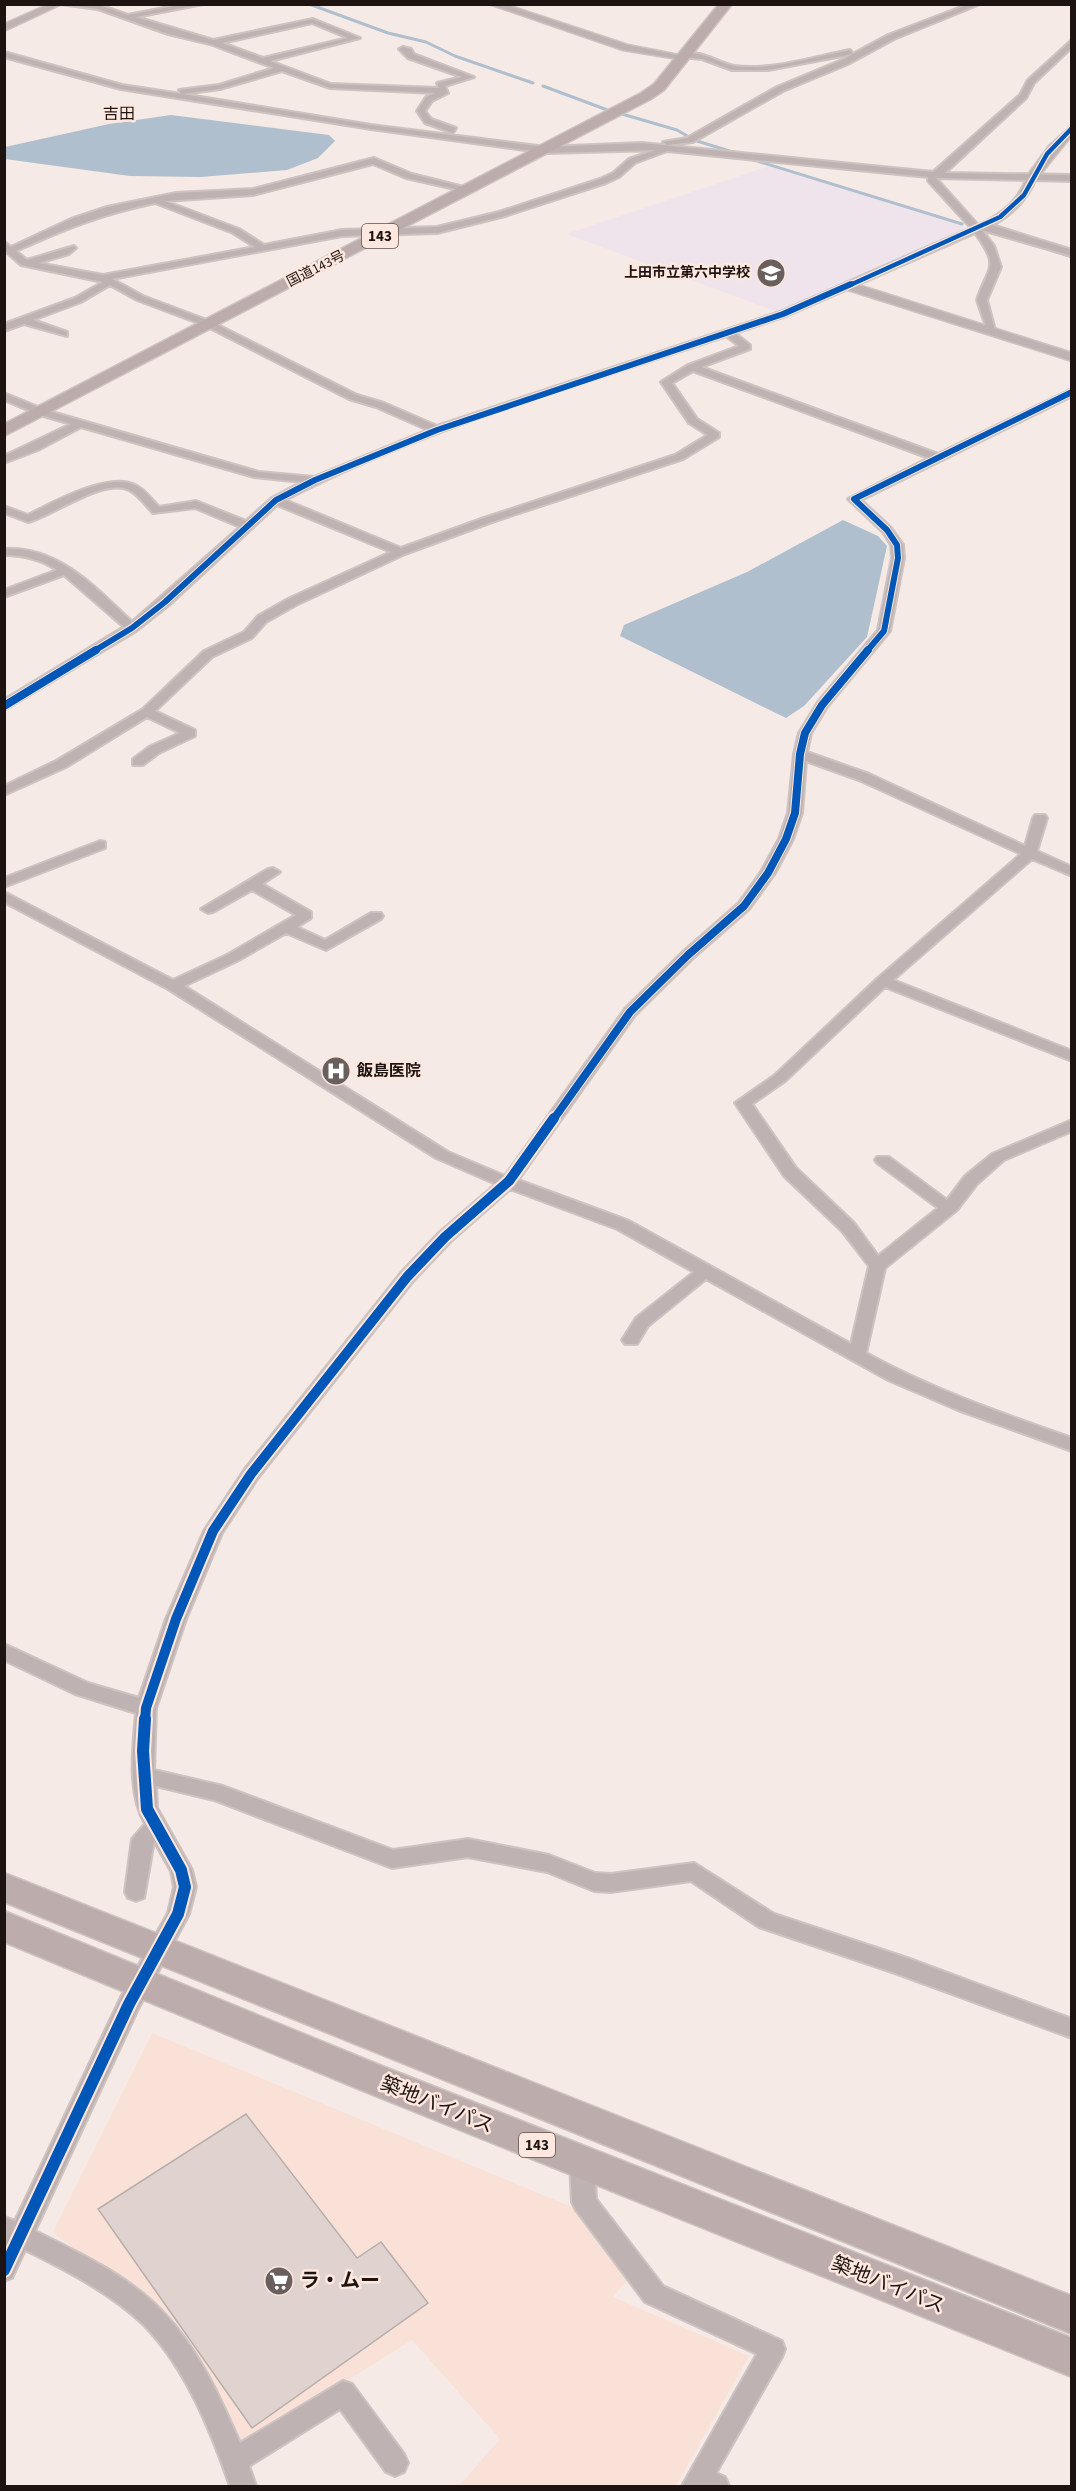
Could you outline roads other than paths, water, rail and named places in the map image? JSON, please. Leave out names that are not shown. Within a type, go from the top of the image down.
[{"type":"highway","name":"国道143号","points":[[4,431],[546,150],[649,94],[684,57],[726,4]]},
{"type":"highway","name":"143","points":[[4,1887],[1071,2315]]},
{"type":"highway","name":"築地バイパス","points":[[4,1926],[582,2163],[1071,2358]]},
{"type":"street","points":[[4,28],[58,4]]},
{"type":"street","points":[[63,4],[99,7],[171,32],[213,42],[330,86],[445,91]]},
{"type":"street","points":[[127,17],[200,4]]},
{"type":"street","points":[[267,4],[276,7]]},
{"type":"street","points":[[493,4],[626,48],[684,57],[703,57],[732,68],[768,68],[866,49]]},
{"type":"street","points":[[4,54],[99,82],[336,122],[546,150],[642,146],[690,140],[693,135],[780,89],[845,62],[866,49],[977,4]]},
{"type":"street","points":[[213,42],[313,21],[356,38],[264,60]]},
{"type":"street","points":[[993,332],[981,300],[996,270],[996,264],[981,228],[931,179],[1023,96],[1031,82],[1071,42]]},
{"type":"street","points":[[403,49],[411,56],[437,67],[470,77],[440,85],[445,91]]},
{"type":"street","points":[[170,94],[220,87],[282,68]]},
{"type":"street","points":[[445,91],[429,99],[421,111],[428,121],[460,132],[459,138]]},
{"type":"street","points":[[4,706],[132,628],[165,602],[276,500],[315,480],[437,430],[783,314],[981,228],[999,219],[1014,204],[1031,185],[1031,179],[1053,148],[1071,128]]},
{"type":"street","points":[[642,146],[934,175],[1031,179],[1071,178]]},
{"type":"street","points":[[4,328],[78,300],[106,280],[261,247],[342,233],[437,230],[502,214],[603,181],[616,175],[632,161],[666,149]]},
{"type":"street","points":[[437,430],[380,405],[353,397],[208,324],[140,298],[106,280],[24,263],[8,248],[107,210],[154,199],[253,192],[374,161],[409,176],[468,189]]},
{"type":"street","points":[[154,199],[174,211],[247,236],[261,247]]},
{"type":"street","points":[[981,228],[1071,253]]},
{"type":"street","points":[[24,263],[55,256],[70,248]]},
{"type":"street","points":[[849,286],[1071,357]]},
{"type":"street","points":[[23,320],[64,334]]},
{"type":"street","points":[[4,791],[61,764],[147,712],[208,654],[248,635],[262,620],[292,602],[401,552],[488,520],[679,457],[715,435],[693,421],[666,382],[693,367],[746,347],[727,332]]},
{"type":"street","points":[[693,367],[936,457]]},
{"type":"street","points":[[4,2270],[12,2231],[178,1914],[185,1887],[181,1870],[170,1846],[155,1827],[147,1809],[143,1751],[146,1708],[176,1619],[213,1531],[251,1474],[407,1277],[445,1237],[509,1181],[630,1012],[688,955],[744,906],[768,873],[786,839],[795,813],[800,754],[805,734],[822,705],[884,631],[898,558],[897,545],[887,530],[854,499],[1071,392]]},
{"type":"street","points":[[4,396],[41,412],[258,475],[315,480]]},
{"type":"street","points":[[4,460],[30,453],[39,444],[81,423]]},
{"type":"street","points":[[4,509],[28,519],[74,496],[119,484],[130,486],[157,511],[196,504],[247,526]]},
{"type":"street","points":[[276,500],[401,552]]},
{"type":"street","points":[[4,552],[19,549],[67,570],[132,628]]},
{"type":"street","points":[[4,594],[67,570]]},
{"type":"street","points":[[4,691],[18,699]]},
{"type":"street","points":[[138,762],[154,750],[190,733],[147,712]]},
{"type":"street","points":[[800,754],[864,777],[1071,872]]},
{"type":"street","points":[[877,1266],[848,1227],[790,1172],[743,1103],[780,1078],[883,981],[1030,853],[1041,818]]},
{"type":"street","points":[[4,883],[100,844]]},
{"type":"street","points":[[208,909],[273,872]]},
{"type":"street","points":[[173,986],[232,958],[306,915],[252,884]]},
{"type":"street","points":[[4,896],[173,986],[442,1155],[466,1167],[623,1225],[924,1390],[1071,1444]]},
{"type":"street","points":[[286,927],[326,946],[376,916]]},
{"type":"street","points":[[883,981],[1071,1057]]},
{"type":"street","points":[[857,1354],[877,1266],[948,1208],[971,1180],[998,1157],[1071,1125]]},
{"type":"street","points":[[883,1160],[948,1208]]},
{"type":"street","points":[[631,1340],[642,1322],[705,1270]]},
{"type":"street","points":[[4,1651],[82,1689],[146,1708]]},
{"type":"street","points":[[146,1774],[176,1785],[216,1792],[392,1859],[468,1848],[549,1864],[594,1882],[610,1883],[694,1872],[767,1921],[899,1965],[1071,2029]]},
{"type":"street","points":[[136,1892],[142,1839],[155,1827]]},
{"type":"street","points":[[582,2163],[584,2202],[654,2294],[774,2349],[704,2484]]},
{"type":"street","points":[[12,2231],[95,2278],[153,2318],[190,2369],[235,2460],[243,2487]]},
{"type":"street","points":[[235,2460],[343,2393],[395,2463]]},
{"type":"water","points":[[171,115],[329,135],[335,141],[318,158],[287,170],[201,177],[130,176],[5,159],[5,147],[109,124]]},
{"type":"water","points":[[843,520],[878,536],[887,546],[867,637],[804,706],[786,718],[620,636],[624,625],[747,572]]},
{"type":"waterway","points":[[309,4],[388,33],[426,42],[455,56],[533,83]]},
{"type":"waterway","points":[[543,86],[610,111]]},
{"type":"waterway","points":[[622,114],[677,130],[689,137]]},
{"type":"waterway","points":[[697,141],[736,153]]},
{"type":"waterway","points":[[754,160],[962,224]]},
{"type":"waterway","points":[[1035,245],[1072,257]]},
{"type":"place","name":"上田市立第六中学校","points":[[771,273]]},
{"type":"place","name":"飯島医院","points":[[336,1071]]},
{"type":"place","name":"ラ・ムー","points":[[279,2281]]},
{"type":"district","name":"吉田","points":[[119,114]]}]
